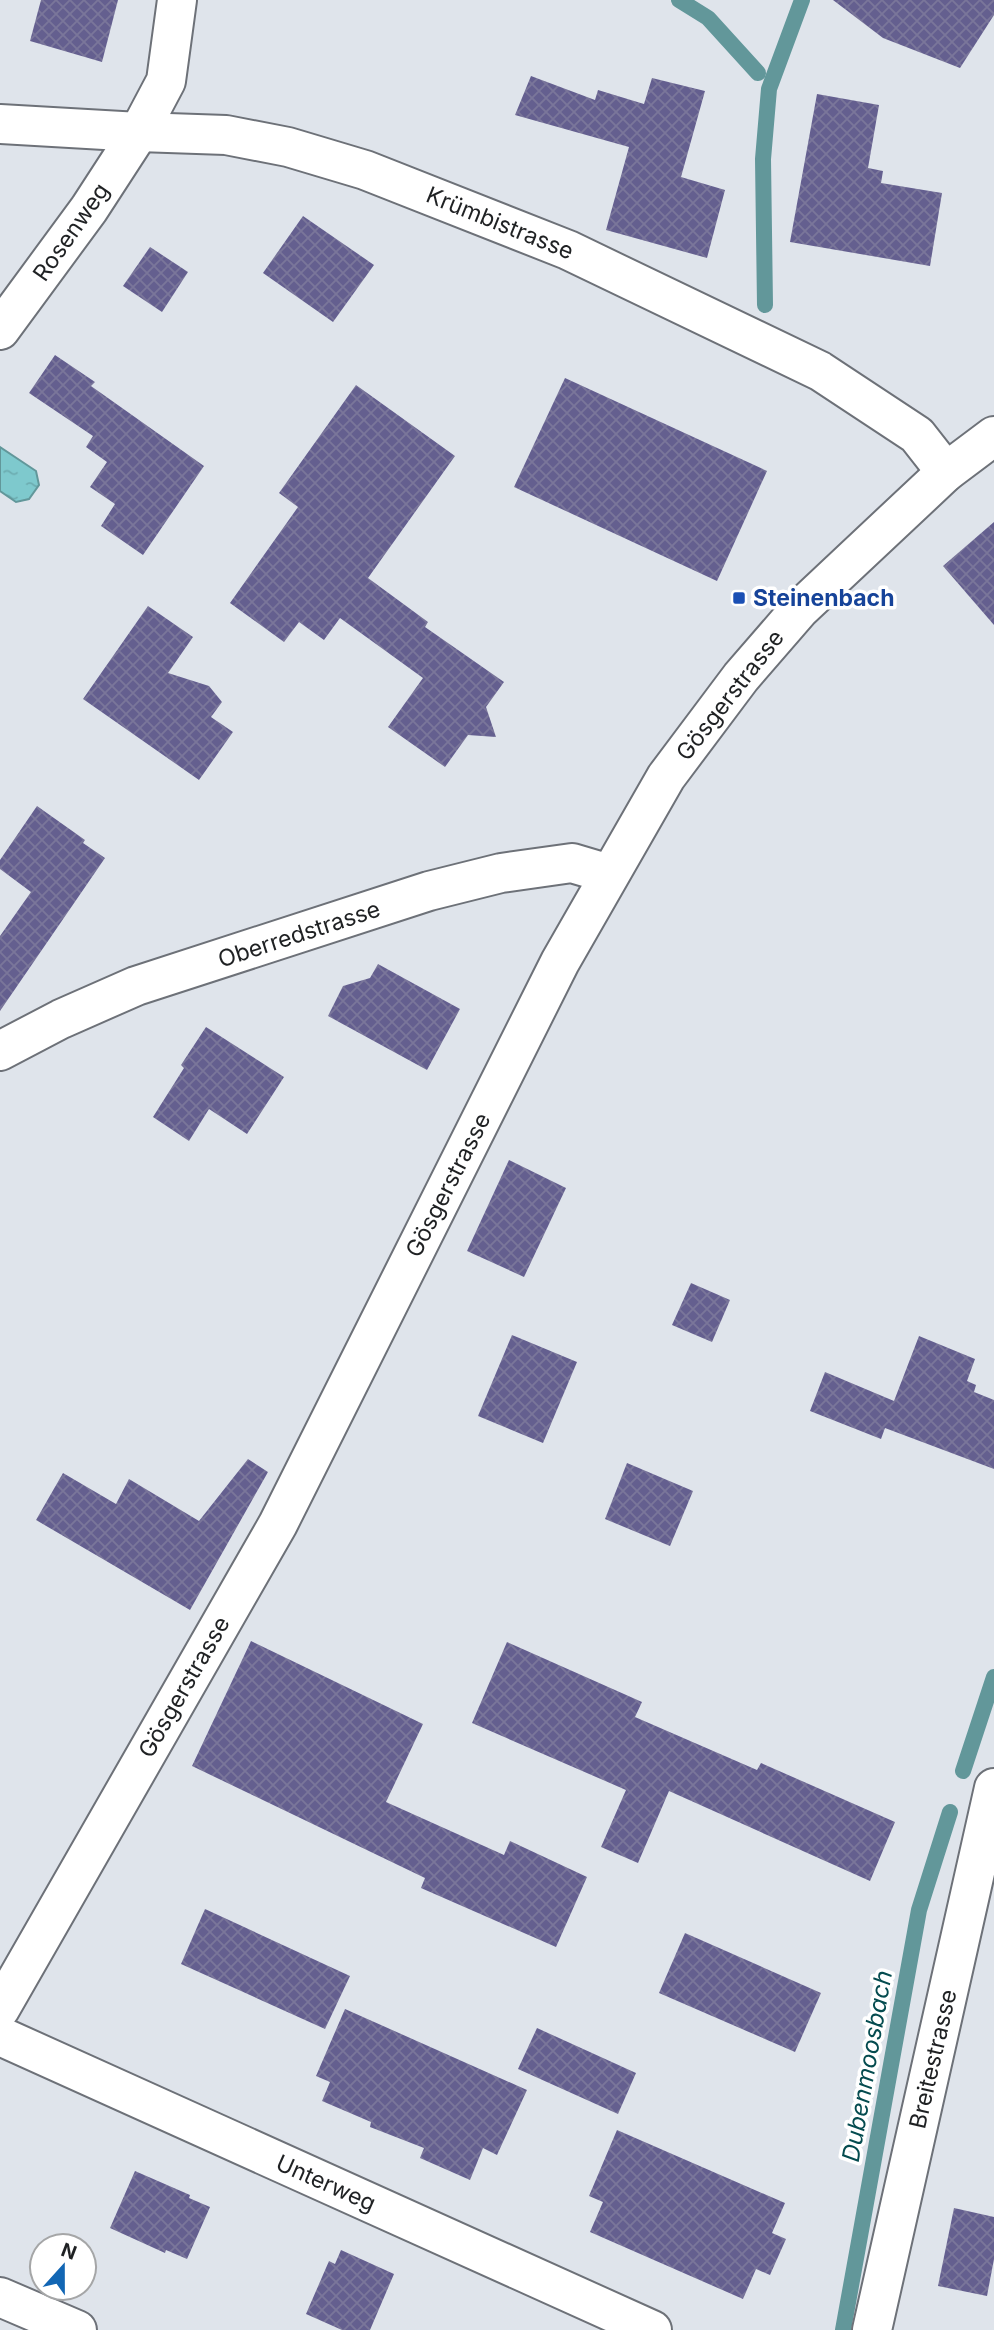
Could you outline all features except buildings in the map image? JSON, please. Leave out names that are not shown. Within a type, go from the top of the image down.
[{"type":"street","name":"Rosenweg","points":[[0,330],[89,209],[139,132],[166,81],[177,0]]},
{"type":"street","name":"Krümbistrasse","points":[[0,124],[226,135],[288,147],[365,170],[568,250],[833,379],[916,435],[946,472]]},
{"type":"street","name":"Gösgerstrasse","points":[[0,2009],[278,1524],[560,962],[608,874],[666,777],[741,677],[799,610],[946,472],[994,436]]},
{"type":"street","name":"Oberredstrasse","points":[[0,1051],[61,1019],[136,986],[429,891],[501,873],[572,863],[608,874]]},
{"type":"street","name":"Breitestrasse","points":[[872,2330],[984,1879],[994,1788]]},
{"type":"street","name":"Unterweg","points":[[0,2036],[652,2330]]},
{"type":"street","points":[[0,2297],[77,2330]]},
{"type":"water","points":[[0,447],[36,471],[39,485],[29,499],[16,502],[0,491]]},
{"type":"waterway","points":[[679,0],[708,18],[758,73]]},
{"type":"waterway","name":"Dubenmoosbach","points":[[765,305],[763,159],[769,89],[802,0]]},
{"type":"waterway","name":"Dubenmoosbach","points":[[963,1771],[994,1677]]},
{"type":"waterway","name":"Dubenmoosbach","points":[[843,2330],[919,1910],[950,1812]]},
{"type":"place","name":"Steinenbach","points":[[739,598]]}]
